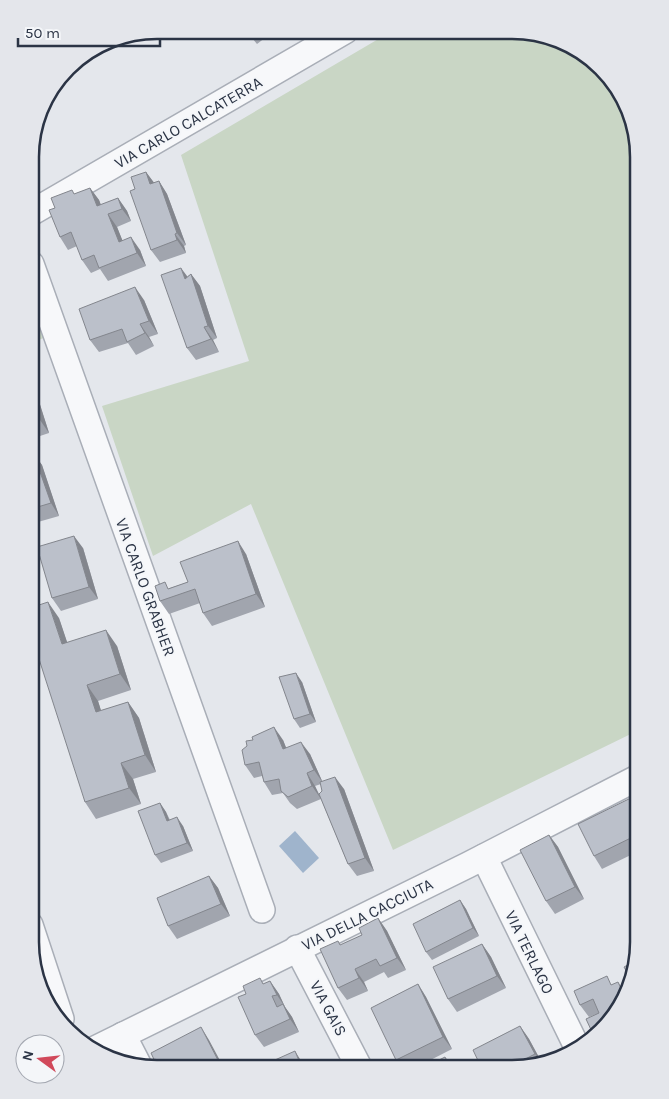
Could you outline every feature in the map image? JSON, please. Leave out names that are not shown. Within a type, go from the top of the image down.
[{"type":"street","name":"VIA CARLO CALCATERRA","points":[[39,208],[331,39]]},
{"type":"street","name":"VIA CARLO GRABHER","points":[[39,286],[262,910]]},
{"type":"street","name":"VIA DELLA CACCIUTA","points":[[102,1046],[484,857],[630,783]]},
{"type":"street","name":"VIA TERLAGO","points":[[484,857],[574,1042]]},
{"type":"street","name":"VIA GAIS","points":[[297,948],[356,1060]]},
{"type":"street","points":[[40,955],[55,1001]]},
{"type":"street","points":[[123,1035],[135,1058]]},
{"type":"green space","points":[[378,39],[512,39],[543,43],[557,48],[584,63],[606,85],[624,119],[630,149],[630,734],[393,850],[251,504],[153,556],[102,406],[249,361],[181,155]]},
{"type":"green space","points":[[39,319],[46,337],[39,340]]},
{"type":"water","points":[[295,831],[319,858],[303,873],[279,846]]},
{"type":"building","points":[[146,172],[150,184],[159,181],[177,233],[175,234],[177,240],[151,250],[130,191],[135,189],[131,177]]},
{"type":"building","points":[[90,188],[97,206],[118,198],[122,209],[108,214],[119,242],[131,237],[137,253],[99,268],[94,255],[82,260],[71,232],[60,237],[49,210],[55,208],[51,198],[72,190],[74,194]]},
{"type":"building","points":[[181,268],[185,279],[191,274],[208,326],[204,327],[211,339],[187,348],[161,275]]},
{"type":"building","points":[[135,287],[149,321],[140,324],[145,333],[127,342],[122,329],[90,340],[79,309]]},
{"type":"building","points":[[39,469],[51,503],[39,507]]},
{"type":"building","points":[[74,536],[89,587],[52,598],[39,554],[39,546]]},
{"type":"building","points":[[238,541],[256,594],[203,613],[195,589],[160,601],[155,586],[165,582],[168,589],[188,582],[180,562]]},
{"type":"building","points":[[48,602],[62,644],[106,630],[120,674],[87,685],[96,712],[128,702],[145,755],[121,763],[129,788],[85,802],[39,659],[39,605]]},
{"type":"building","points":[[296,673],[310,714],[294,719],[279,677]]},
{"type":"building","points":[[274,727],[283,749],[301,742],[314,770],[307,773],[312,786],[288,797],[281,791],[279,779],[264,782],[259,762],[245,765],[242,750],[247,746],[246,741],[253,740],[252,737]]},
{"type":"building","points":[[335,777],[365,858],[348,864],[319,794],[322,791],[320,782]]},
{"type":"building","points":[[630,798],[630,838],[594,856],[578,824]]},
{"type":"building","points":[[160,803],[167,821],[177,817],[187,843],[155,855],[138,811]]},
{"type":"building","points":[[549,835],[575,887],[546,901],[520,850]]},
{"type":"building","points":[[209,876],[221,904],[168,926],[157,898]]},
{"type":"building","points":[[460,900],[473,928],[426,952],[413,924]]},
{"type":"building","points":[[378,918],[397,958],[380,966],[376,959],[355,969],[359,978],[338,988],[320,949],[338,941],[340,945],[362,935],[359,928]]},
{"type":"building","points":[[482,944],[497,976],[448,999],[433,967]]},
{"type":"building","points":[[607,976],[611,985],[618,982],[621,988],[606,1014],[591,1030],[586,1019],[599,1013],[593,999],[580,1005],[574,991]]},
{"type":"building","points":[[260,978],[263,984],[270,981],[277,995],[272,996],[277,1007],[283,1004],[290,1019],[255,1035],[238,997],[246,994],[243,986]]},
{"type":"building","points":[[418,984],[443,1037],[396,1060],[371,1008]]},
{"type":"building","points":[[520,1026],[535,1054],[520,1060],[478,1060],[473,1050]]},
{"type":"building","points":[[201,1027],[218,1060],[154,1060],[151,1053]]},
{"type":"building","points":[[295,1051],[299,1060],[275,1060]]}]
